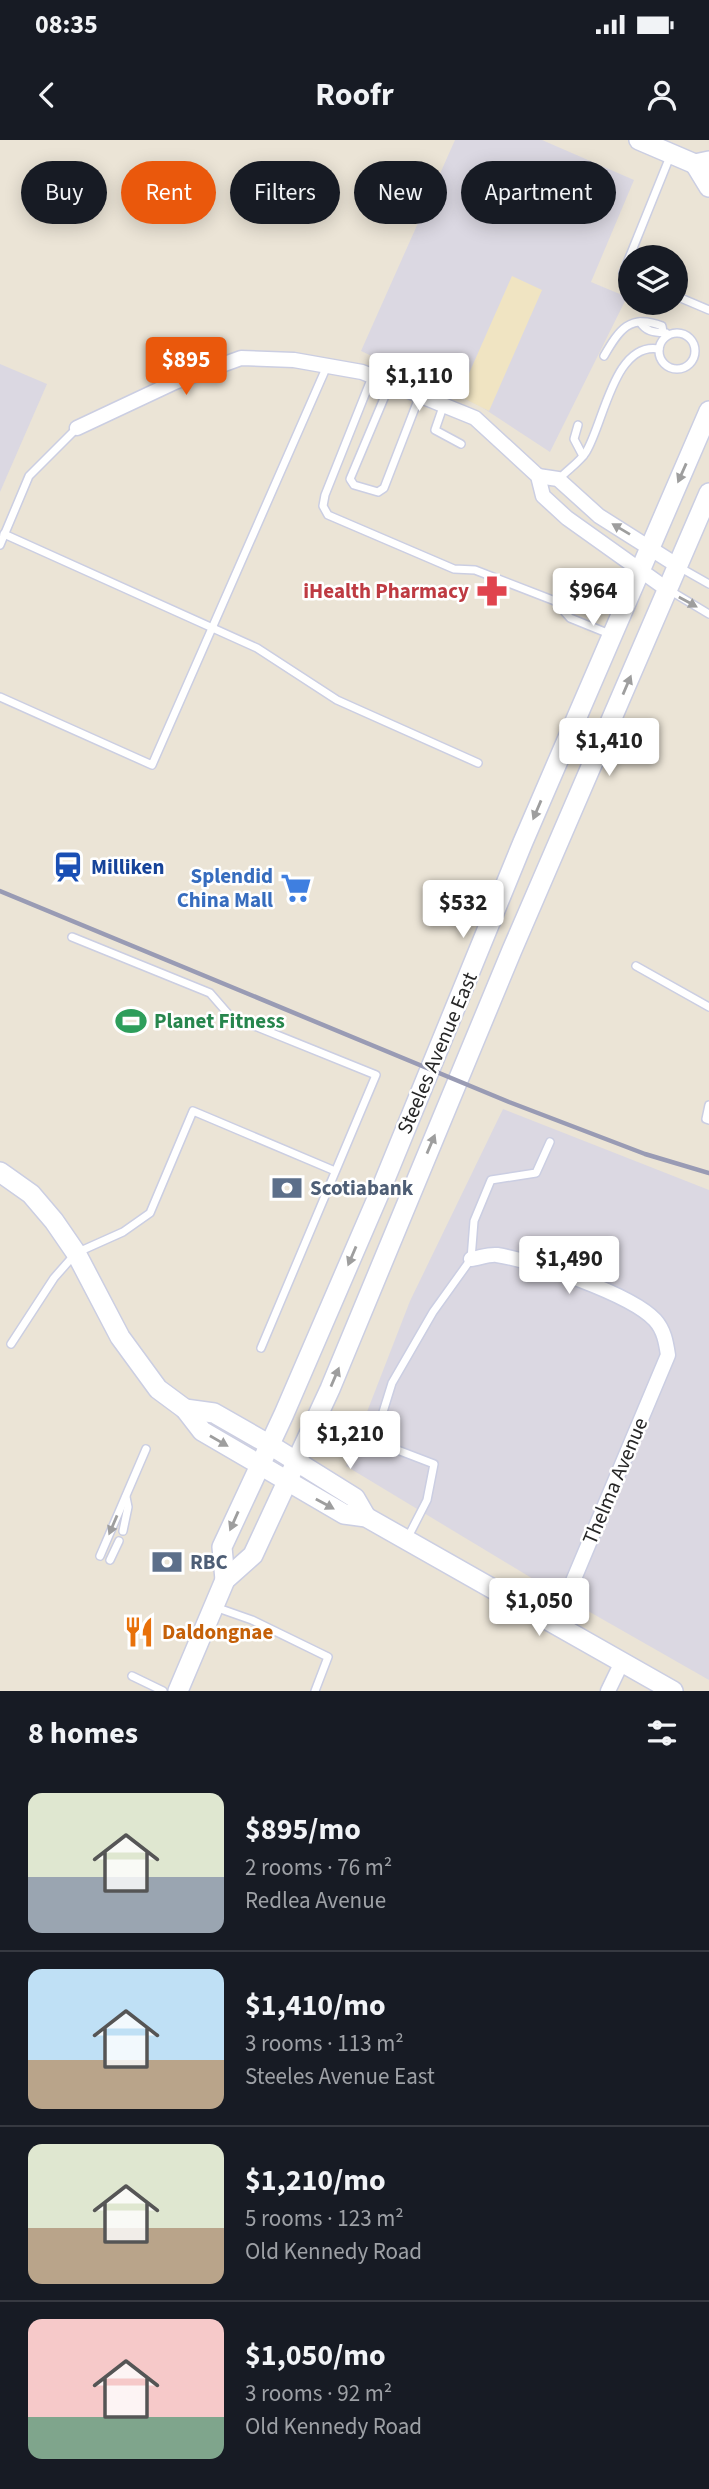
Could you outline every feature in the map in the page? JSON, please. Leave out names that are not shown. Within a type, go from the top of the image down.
[{"type":"main road","points":[[639,140],[672,154],[702,162],[709,187]]},
{"type":"main road","name":"Steeles Avenue East","points":[[225,1580],[222,1546],[270,1445],[379,1194],[612,635],[709,411]]},
{"type":"main road","name":"Steeles Avenue East","points":[[178,1691],[225,1580],[253,1555],[330,1389],[508,961],[709,494]]},
{"type":"main road","points":[[0,1172],[31,1194],[76,1253],[120,1337],[158,1389],[185,1409],[202,1431],[344,1514],[366,1517],[407,1539],[673,1691]]},
{"type":"main road","points":[[185,1409],[214,1413],[270,1445],[355,1497],[366,1517]]},
{"type":"street","points":[[77,428],[175,382],[241,358],[294,360],[373,376],[475,418],[538,476],[544,496],[567,518],[668,590]]},
{"type":"street","points":[[538,476],[558,479],[599,516],[678,566]]},
{"type":"street","name":"Thelma Avenue","points":[[471,1259],[494,1254],[545,1268],[616,1295],[654,1319],[666,1337],[668,1355],[555,1624]]},
{"type":"street","points":[[608,1691],[622,1662]]},
{"type":"lane","points":[[635,245],[672,154]]},
{"type":"lane","points":[[688,301],[709,310]]},
{"type":"lane","points":[[604,356],[617,332],[640,322],[643,328],[658,334],[666,333],[681,333],[691,339],[695,350],[692,361],[682,369],[670,368],[661,360],[659,349],[666,333]]},
{"type":"lane","points":[[558,479],[583,456],[625,363],[638,351],[659,349]]},
{"type":"lane","points":[[0,697],[152,765],[327,366]]},
{"type":"lane","points":[[373,376],[325,495],[323,506],[328,515],[454,569],[475,570],[555,601],[570,618],[612,635]]},
{"type":"lane","points":[[390,383],[350,479],[354,485],[378,492],[384,488],[420,395]]},
{"type":"lane","points":[[444,403],[435,429],[461,444]]},
{"type":"lane","points":[[578,425],[574,439],[583,456]]},
{"type":"lane","points":[[0,545],[29,477],[77,428]]},
{"type":"lane","points":[[4,534],[257,648],[337,700],[478,763]]},
{"type":"lane","points":[[678,566],[709,584]]},
{"type":"lane","points":[[668,590],[709,614]]},
{"type":"lane","points":[[72,937],[210,993],[230,1016],[376,1075],[261,1348]]},
{"type":"lane","points":[[636,966],[709,1007]]},
{"type":"lane","points":[[709,1105],[706,1119],[709,1120]]},
{"type":"lane","points":[[11,1344],[54,1278],[76,1253],[123,1232],[150,1213],[193,1111],[335,1171]]},
{"type":"lane","points":[[407,1539],[427,1500],[435,1464],[374,1441],[392,1383],[433,1312],[471,1259],[474,1221],[491,1180],[536,1173],[550,1142]]},
{"type":"lane","points":[[100,1556],[146,1449]]},
{"type":"lane","points":[[123,1531],[128,1507],[125,1496]]},
{"type":"lane","points":[[110,1560],[119,1541]]},
{"type":"lane","points":[[214,1606],[252,1620],[328,1657],[315,1691]]},
{"type":"lane","points":[[132,1676],[163,1691]]},
{"type":"shaded area","points":[[455,140],[542,140],[590,161],[461,161],[461,224],[615,224],[591,282],[618,293],[618,315],[550,452],[480,406],[361,351],[418,224],[447,224],[446,161]]},
{"type":"shaded area","points":[[616,172],[634,180],[616,223]]},
{"type":"shaded area","points":[[512,276],[542,290],[489,411],[459,396]]},
{"type":"shaded area","points":[[0,364],[47,384],[0,492]]},
{"type":"shaded area","points":[[503,1109],[709,1190],[709,1680],[553,1591],[346,1466],[410,1301]]},
{"type":"railway","points":[[0,891],[509,1102],[645,1154],[709,1173]]},
{"type":"place","name":"iHealth Pharmacy","points":[[492,591]]},
{"type":"place","name":"Milliken","points":[[68,867]]},
{"type":"place","name":"Splendid China Mall","points":[[296,888]]},
{"type":"place","name":"Planet Fitness","points":[[131,1021]]},
{"type":"place","name":"Scotiabank","points":[[287,1188]]},
{"type":"place","name":"RBC","points":[[167,1562]]},
{"type":"place","name":"Daldongnae","points":[[139,1632]]}]
